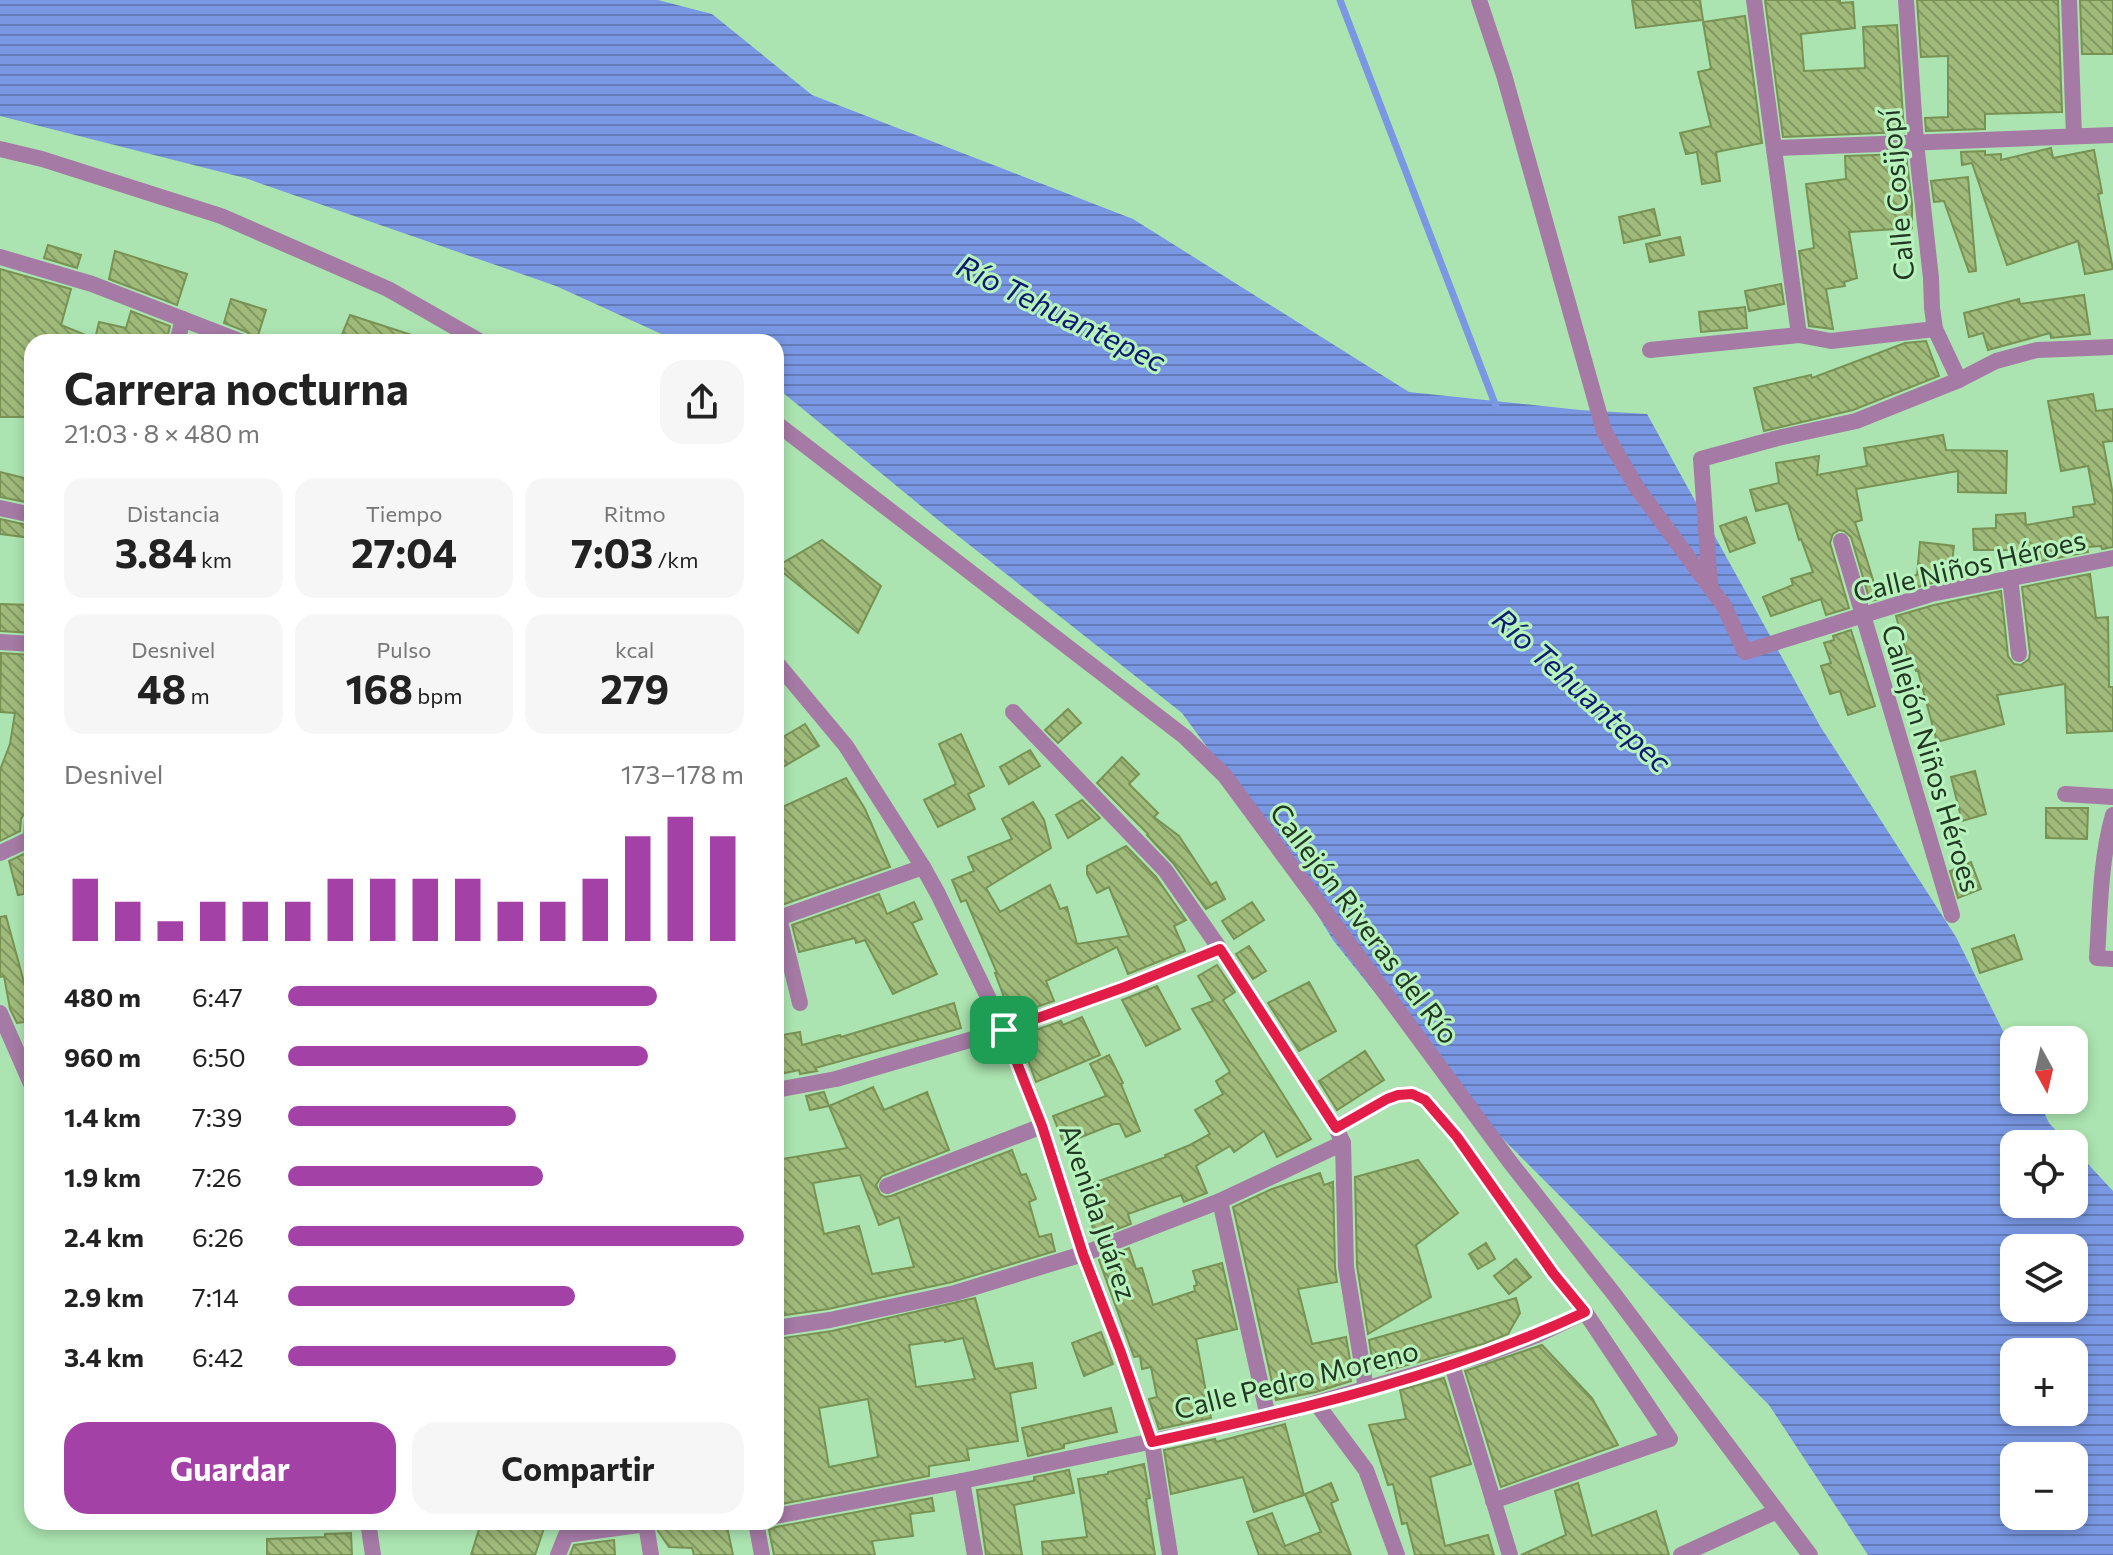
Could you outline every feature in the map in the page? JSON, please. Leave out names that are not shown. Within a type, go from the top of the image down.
[{"type":"street","points":[[1479,0],[1504,75],[1604,431],[1637,488],[1710,586]]},
{"type":"street","points":[[1754,0],[1799,335]]},
{"type":"street","name":"Calle Cosijopí","points":[[1906,0],[1916,143],[1935,329],[1959,380]]},
{"type":"street","points":[[2069,0],[2074,136]]},
{"type":"street","points":[[1775,148],[2113,135]]},
{"type":"street","points":[[0,149],[42,159],[221,216],[388,289],[467,334]]},
{"type":"street","points":[[0,257],[92,284],[221,334]]},
{"type":"street","points":[[179,334],[183,319]]},
{"type":"street","points":[[1650,350],[1799,335],[1831,341],[1935,329]]},
{"type":"street","points":[[1710,586],[1701,459],[1856,421],[1959,380],[1996,361],[2037,350],[2113,347]]},
{"type":"street","name":"Callejón Riveras del Río","points":[[784,429],[1185,737],[1225,776],[1510,1162],[1614,1294],[1810,1555]]},
{"type":"street","points":[[0,508],[24,513]]},
{"type":"street","name":"Callejón Niños Héroes","points":[[1841,541],[1952,915]]},
{"type":"street","name":"Calle Niños Héroes","points":[[1710,586],[1724,606],[1745,652],[1931,594],[2113,558]]},
{"type":"street","points":[[2010,578],[2019,654]]},
{"type":"street","points":[[0,642],[24,644]]},
{"type":"street","name":"Avenida Juárez","points":[[784,672],[846,746],[923,867],[1004,1030],[1042,1126],[1083,1254],[1152,1442],[1170,1555]]},
{"type":"street","points":[[1013,712],[1165,870],[1220,949],[1340,1136],[1346,1267],[1366,1389]]},
{"type":"street","points":[[2065,794],[2113,797]]},
{"type":"street","points":[[2105,958],[2101,891],[2107,837],[2113,815]]},
{"type":"street","points":[[0,853],[24,841]]},
{"type":"street","points":[[784,916],[923,867]]},
{"type":"street","points":[[784,938],[800,1003]]},
{"type":"street","points":[[784,1089],[836,1079],[1004,1030],[1220,949]]},
{"type":"street","points":[[0,1013],[24,1067]]},
{"type":"street","points":[[784,1327],[955,1293],[1083,1254],[1220,1201],[1340,1136],[1387,1099],[1412,1094],[1425,1100],[1457,1137],[1553,1273],[1585,1312],[1670,1439],[1493,1501]]},
{"type":"street","points":[[887,1186],[1042,1126]]},
{"type":"street","points":[[1220,1201],[1268,1417]]},
{"type":"street","name":"Calle Pedro Moreno","points":[[784,1514],[1268,1417],[1452,1365],[1537,1335],[1585,1312]]},
{"type":"street","points":[[1452,1365],[1510,1555]]},
{"type":"street","points":[[1316,1403],[1366,1470],[1397,1555]]},
{"type":"street","points":[[962,1481],[975,1555]]},
{"type":"street","points":[[1681,1555],[1777,1511]]},
{"type":"street","points":[[369,1530],[373,1555]]},
{"type":"street","points":[[558,1555],[566,1535],[600,1530]]},
{"type":"street","points":[[647,1530],[651,1555]]},
{"type":"street","points":[[757,1530],[762,1555]]},
{"type":"water","points":[[0,0],[658,0],[712,14],[812,95],[1133,219],[1409,392],[1647,414],[1820,726],[1956,937],[2000,1026],[2000,1114],[2045,1114],[2056,1130],[2000,1130],[2000,1218],[2088,1218],[2088,1164],[2113,1191],[2113,1555],[1868,1555],[1769,1405],[1446,1082],[1333,940],[1254,811],[1182,713],[784,394],[784,334],[661,334],[556,286],[245,178],[0,116]]},
{"type":"building","points":[[1632,0],[1700,0],[1703,20],[1636,28]]},
{"type":"building","points":[[1765,0],[1853,2],[1855,28],[1801,34],[1804,71],[1865,68],[1863,27],[1897,25],[1904,132],[1783,137]]},
{"type":"building","points":[[1917,0],[2058,0],[2062,112],[1985,114],[1985,129],[1926,131],[1925,118],[1948,117],[1948,56],[1921,57]]},
{"type":"building","points":[[2080,0],[2113,0],[2113,54],[2082,54]]},
{"type":"building","points":[[1745,16],[1762,143],[1716,152],[1720,181],[1702,184],[1697,152],[1686,154],[1680,133],[1711,126],[1698,72],[1711,69],[1703,22]]},
{"type":"building","points":[[2051,148],[2053,158],[2094,150],[2102,193],[2098,194],[2113,269],[2085,274],[2078,241],[2007,265],[1972,163],[1962,165],[1961,152],[2001,154],[2001,160]]},
{"type":"building","points":[[1906,154],[1912,228],[1849,232],[1857,278],[1844,282],[1845,286],[1826,289],[1833,329],[1809,326],[1799,251],[1814,248],[1806,184],[1846,179],[1845,156]]},
{"type":"building","points":[[1968,177],[1976,271],[1969,272],[1944,201],[1934,202],[1931,181]]},
{"type":"building","points":[[1654,209],[1660,235],[1624,243],[1619,217]]},
{"type":"building","points":[[1680,237],[1684,255],[1650,262],[1646,244]]},
{"type":"building","points":[[48,245],[81,255],[77,268],[44,258]]},
{"type":"building","points":[[115,251],[187,274],[177,305],[109,279]]},
{"type":"building","points":[[0,269],[71,289],[61,325],[83,334],[24,334],[24,417],[0,417]]},
{"type":"building","points":[[1781,284],[1784,304],[1749,311],[1745,291]]},
{"type":"building","points":[[2084,295],[2090,334],[2051,338],[2050,333],[1988,350],[1983,333],[1969,337],[1964,313],[2019,299],[2020,304]]},
{"type":"building","points":[[231,299],[266,310],[258,334],[249,334],[224,323]]},
{"type":"building","points":[[1745,307],[1747,328],[1701,332],[1699,312]]},
{"type":"building","points":[[131,311],[170,326],[168,334],[96,334],[99,322],[126,328]]},
{"type":"building","points":[[350,315],[409,334],[342,334]]},
{"type":"building","points":[[1926,341],[1939,376],[1853,410],[1764,431],[1754,388],[1811,375],[1812,378],[1905,343]]},
{"type":"building","points":[[2093,394],[2096,411],[2113,409],[2113,441],[2103,442],[2113,495],[2113,547],[2087,547],[2088,552],[2016,566],[2014,550],[1974,550],[1973,529],[1996,528],[1996,515],[2025,513],[2026,525],[2074,517],[2073,507],[2095,504],[2088,466],[2061,471],[2048,401]]},
{"type":"building","points":[[1943,435],[1946,450],[2007,451],[2006,493],[1958,492],[1958,471],[1856,489],[1862,520],[1855,522],[1879,599],[1870,601],[1851,537],[1839,530],[1833,534],[1830,543],[1849,608],[1826,615],[1821,599],[1771,616],[1763,597],[1793,585],[1791,579],[1813,572],[1788,503],[1756,511],[1750,490],[1779,483],[1776,463],[1819,456],[1817,475],[1867,466],[1864,448]]},
{"type":"building","points":[[0,472],[24,478],[24,502],[0,497]]},
{"type":"building","points":[[1746,517],[1755,543],[1730,552],[1720,526]]},
{"type":"building","points":[[0,519],[24,524],[24,537],[0,534]]},
{"type":"building","points":[[822,540],[881,586],[858,633],[784,573],[784,562]]},
{"type":"building","points":[[1920,542],[1954,546],[1950,579],[1890,595],[1887,583],[1917,575]]},
{"type":"building","points":[[2090,574],[2096,618],[2108,617],[2113,731],[2067,733],[2065,684],[1997,695],[2004,724],[1937,742],[1918,671],[1912,658],[1908,659],[1896,616],[2001,591],[2008,656],[2014,664],[2021,665],[2029,659],[2030,653],[2022,587]]},
{"type":"building","points":[[0,604],[24,605],[24,632],[0,631]]},
{"type":"building","points":[[1851,630],[1875,706],[1848,715],[1840,691],[1830,694],[1821,666],[1831,663],[1824,643],[1834,640],[1833,636]]},
{"type":"building","points":[[1,653],[24,654],[24,814],[20,831],[0,841],[0,770],[10,744],[15,713],[0,712]]},
{"type":"building","points":[[1068,709],[1081,723],[1058,743],[1045,730]]},
{"type":"building","points":[[805,724],[819,746],[784,766],[784,736]]},
{"type":"building","points":[[961,734],[984,786],[968,794],[975,809],[938,827],[924,800],[956,784],[939,744]]},
{"type":"building","points":[[1030,750],[1040,766],[1009,784],[1000,767]]},
{"type":"building","points":[[1122,757],[1139,774],[1129,784],[1158,813],[1154,817],[1179,836],[1211,885],[1216,882],[1225,899],[1206,909],[1148,834],[1097,783]]},
{"type":"building","points":[[1975,771],[1986,814],[1962,821],[1951,777]]},
{"type":"building","points":[[846,778],[865,809],[890,867],[784,904],[784,806]]},
{"type":"building","points":[[1082,800],[1100,818],[1068,838],[1056,815]]},
{"type":"building","points":[[1033,802],[1044,820],[1051,848],[986,888],[1000,912],[1050,885],[1060,909],[1067,907],[1077,944],[1129,936],[1109,887],[1097,893],[1087,874],[1087,866],[1126,846],[1156,877],[1186,920],[1174,926],[1185,951],[1128,974],[1117,947],[1046,981],[1054,1001],[1011,1016],[997,973],[966,900],[961,902],[952,880],[974,871],[968,857],[1012,839],[1002,819]]},
{"type":"building","points":[[2046,808],[2088,808],[2087,839],[2046,838]]},
{"type":"building","points":[[24,854],[24,894],[18,895],[9,861]]},
{"type":"building","points":[[1971,862],[1981,889],[1958,898],[1950,871]]},
{"type":"building","points":[[879,894],[887,914],[914,902],[922,919],[912,923],[937,974],[893,994],[865,940],[856,943],[855,938],[799,952],[792,925]]},
{"type":"building","points":[[1252,902],[1264,920],[1234,939],[1222,921]]},
{"type":"building","points":[[6,916],[24,982],[24,1022],[17,1023],[10,1009],[4,976],[0,977],[0,917]]},
{"type":"building","points":[[2014,935],[2022,959],[1980,973],[1972,949]]},
{"type":"building","points":[[1249,946],[1266,971],[1253,979],[1236,954]]},
{"type":"building","points":[[1217,965],[1235,992],[1223,1000],[1311,1139],[1277,1157],[1264,1131],[1234,1152],[1230,1146],[1196,1166],[1207,1193],[1184,1202],[1181,1195],[1128,1214],[1131,1224],[1096,1237],[1079,1188],[1166,1157],[1210,1134],[1195,1110],[1223,1094],[1216,1081],[1230,1072],[1192,1009],[1213,1001],[1198,976]]},
{"type":"building","points":[[1309,982],[1336,1031],[1299,1051],[1268,1003]]},
{"type":"building","points":[[1157,986],[1180,1029],[1146,1046],[1122,1000]]},
{"type":"building","points":[[954,1003],[961,1028],[815,1068],[817,1071],[784,1073],[784,1035],[800,1032],[802,1045],[841,1037]]},
{"type":"building","points":[[1082,1017],[1100,1055],[1036,1082],[1019,1036]]},
{"type":"building","points":[[1365,1051],[1384,1080],[1337,1110],[1319,1081]]},
{"type":"building","points":[[1109,1055],[1140,1131],[1126,1137],[1120,1124],[1114,1124],[1064,1144],[1053,1116],[1106,1096],[1090,1064]]},
{"type":"building","points":[[873,1087],[884,1110],[927,1092],[949,1150],[882,1176],[876,1185],[880,1194],[891,1196],[1012,1150],[1021,1175],[1026,1174],[1036,1199],[1029,1202],[1039,1237],[1051,1234],[1055,1251],[952,1282],[784,1315],[784,1159],[847,1148],[829,1106]],"holes":[[[860,1175],[879,1225],[899,1217],[914,1267],[872,1274],[859,1226],[824,1234],[813,1183]]]},
{"type":"building","points":[[824,1092],[829,1106],[810,1110],[806,1096]]},
{"type":"building","points":[[1418,1160],[1458,1213],[1416,1245],[1431,1297],[1368,1334],[1357,1266],[1355,1177]]},
{"type":"building","points":[[1320,1173],[1324,1185],[1333,1182],[1337,1282],[1298,1289],[1312,1344],[1346,1337],[1351,1381],[1276,1400],[1233,1207],[1272,1189]]},
{"type":"building","points":[[1486,1243],[1495,1259],[1478,1269],[1469,1254]]},
{"type":"building","points":[[1129,1248],[1136,1269],[1142,1268],[1153,1305],[1195,1291],[1194,1286],[1197,1285],[1193,1271],[1222,1263],[1237,1329],[1196,1339],[1211,1418],[1159,1429],[1149,1399],[1157,1397],[1151,1367],[1142,1369],[1140,1356],[1134,1357],[1099,1260]]},
{"type":"building","points":[[1516,1259],[1531,1277],[1509,1294],[1494,1276]]},
{"type":"building","points":[[975,1298],[995,1369],[1032,1363],[1036,1388],[1010,1393],[1018,1441],[967,1449],[969,1460],[929,1466],[929,1476],[784,1503],[784,1338],[832,1331]],"holes":[[[963,1338],[975,1379],[916,1387],[909,1345]],[[868,1399],[878,1457],[829,1467],[819,1408]]]},
{"type":"building","points":[[1516,1298],[1520,1313],[1508,1334],[1386,1371],[1384,1362],[1373,1365],[1369,1340]]},
{"type":"building","points":[[1101,1332],[1113,1364],[1084,1376],[1072,1343]]},
{"type":"building","points":[[1542,1345],[1592,1398],[1618,1445],[1501,1487],[1465,1371]]},
{"type":"building","points":[[1444,1378],[1471,1464],[1430,1477],[1445,1546],[1488,1535],[1494,1555],[1415,1555],[1407,1523],[1402,1524],[1393,1484],[1388,1485],[1369,1425],[1406,1419],[1400,1390]]},
{"type":"building","points":[[1111,1408],[1117,1432],[1028,1456],[1022,1428]]},
{"type":"building","points":[[1285,1424],[1304,1495],[1254,1512],[1243,1477],[1171,1494],[1164,1450],[1215,1439],[1216,1442]]},
{"type":"building","points":[[1144,1464],[1155,1555],[1043,1555],[1042,1542],[1087,1537],[1078,1479]]},
{"type":"building","points":[[1069,1470],[1074,1493],[1014,1505],[1022,1555],[986,1555],[977,1490],[1034,1481],[1034,1477]]},
{"type":"building","points":[[1331,1483],[1338,1500],[1331,1503],[1351,1555],[1259,1555],[1247,1522],[1272,1513],[1285,1546],[1321,1532],[1305,1494]]},
{"type":"building","points":[[1578,1483],[1592,1536],[1656,1511],[1669,1555],[1521,1555],[1566,1535],[1555,1491]]},
{"type":"building","points":[[932,1498],[934,1511],[910,1514],[913,1536],[872,1541],[875,1555],[774,1555],[769,1530],[784,1530],[784,1526]]},
{"type":"building","points":[[479,1530],[543,1530],[535,1555],[471,1555]]},
{"type":"building","points":[[728,1530],[733,1555],[694,1555],[692,1548],[669,1547],[658,1531]]},
{"type":"building","points":[[351,1533],[352,1555],[267,1555],[267,1539]]},
{"type":"building","points":[[614,1540],[615,1555],[570,1555],[574,1545]]},
{"type":"waterway","name":"Río Tehuantepec","points":[[1340,0],[1497,409]]},
{"type":"route","points":[[1220,949],[1336,1128],[1398,1095],[1412,1094],[1425,1100],[1457,1137],[1553,1273],[1585,1312],[1537,1335],[1452,1365],[1268,1417],[1152,1442],[1083,1254],[1042,1126],[1004,1030],[1220,949]]}]
